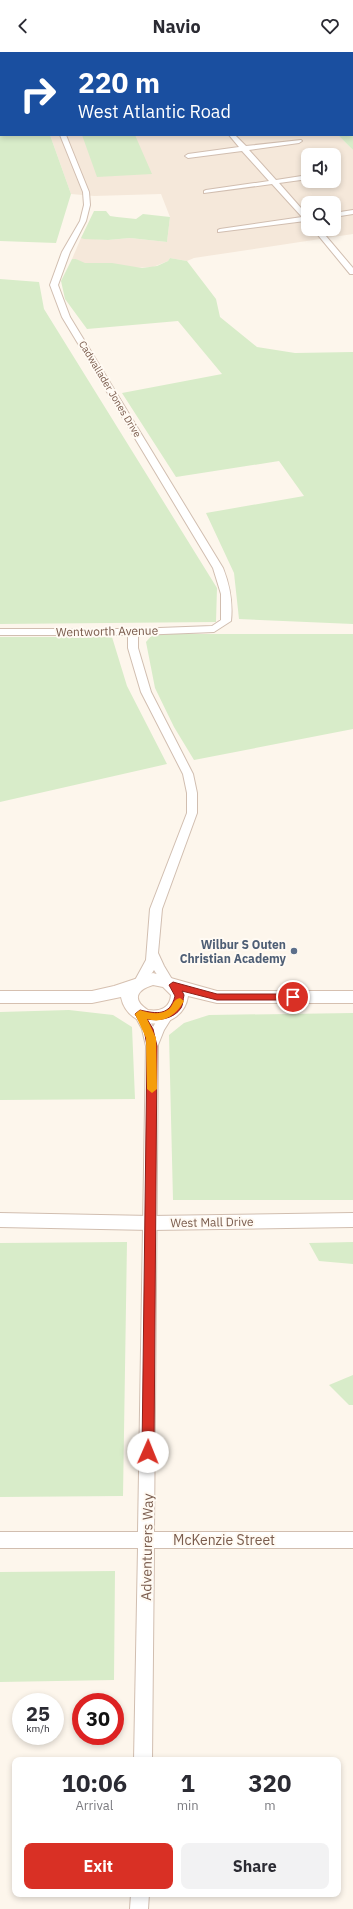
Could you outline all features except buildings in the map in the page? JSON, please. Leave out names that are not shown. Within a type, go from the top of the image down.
[{"type":"main road","points":[[0,997],[92,997],[115,992],[153,979],[217,997]]},
{"type":"main road","points":[[137,1012],[129,1002],[128,998],[132,988],[138,983]]},
{"type":"main road","points":[[170,983],[180,995],[177,1007],[170,1013]]},
{"type":"main road","points":[[92,997],[115,1002],[137,1012],[157,1017],[194,1003],[217,997],[353,997]]},
{"type":"street","name":"Cadwallader Jones Drive","points":[[63,136],[86,192],[87,205],[83,221],[66,252],[54,285],[66,317],[218,568],[226,585],[228,608],[226,621],[214,629]]},
{"type":"street","points":[[233,136],[301,212]]},
{"type":"street","points":[[188,156],[299,142]]},
{"type":"street","points":[[206,192],[301,178]]},
{"type":"street","points":[[341,214],[353,212]]},
{"type":"street","points":[[220,231],[301,220]]},
{"type":"street","points":[[322,236],[353,272]]},
{"type":"street","points":[[343,260],[353,258]]},
{"type":"street","name":"Wentworth Avenue","points":[[0,632],[133,632],[214,629]]},
{"type":"street","points":[[133,632],[133,648],[146,692],[188,774],[192,793],[192,813],[156,910],[153,952],[149,968],[138,983]]},
{"type":"street","points":[[153,952],[158,967],[170,983]]},
{"type":"street","name":"Adventurers Way","points":[[137,1012],[148,1029],[152,1046],[151,1223],[143,1757]]},
{"type":"street","name":"Adventurers Way","points":[[152,1046],[158,1029],[170,1013]]},
{"type":"street","name":"West Mall Drive","points":[[0,1220],[151,1223],[353,1220]]},
{"type":"street","name":"McKenzie Street","points":[[0,1540],[353,1540]]},
{"type":"street","points":[[139,1909],[140,1897]]},
{"type":"shaded area","points":[[50,136],[339,136],[353,150],[353,234],[341,236],[341,196],[301,196],[301,236],[340,236],[194,258],[187,261],[170,258],[168,261],[153,267],[132,268],[82,263],[76,259],[72,259],[81,238],[108,240],[130,238],[167,242],[170,217],[161,194],[94,196],[71,194]]},
{"type":"green space","points":[[0,136],[50,136],[71,194],[56,243],[0,241]]},
{"type":"green space","points":[[82,136],[135,136],[152,174],[97,177]]},
{"type":"green space","points":[[339,136],[353,136],[353,150]]},
{"type":"green space","points":[[94,211],[106,211],[110,216],[136,219],[143,214],[170,217],[167,242],[130,238],[108,240],[81,238]]},
{"type":"green space","points":[[170,258],[187,261],[216,299],[220,317],[257,347],[295,353],[353,352],[353,624],[239,619],[234,573],[206,513],[304,496],[279,461],[176,477],[122,393],[222,374],[178,321],[87,329],[65,299],[61,281],[72,259],[85,263],[112,263],[142,268],[157,266],[168,261]]},
{"type":"green space","points":[[0,279],[39,282],[44,309],[217,588],[216,622],[0,624]]},
{"type":"green space","points":[[153,634],[353,634],[353,729],[194,760],[174,727],[155,688],[146,642]]},
{"type":"green space","points":[[0,637],[112,637],[127,686],[167,764],[0,802]]},
{"type":"green space","points":[[69,1010],[113,1015],[132,1027],[135,1099],[0,1100],[0,1012]]},
{"type":"green space","points":[[353,1013],[353,1200],[173,1200],[169,1035],[184,1023],[209,1015]]},
{"type":"green space","points":[[127,1242],[123,1496],[0,1497],[0,1243]]},
{"type":"green space","points":[[353,1242],[353,1264],[319,1261],[309,1243]]},
{"type":"green space","points":[[353,1375],[353,1405],[349,1405],[329,1385]]},
{"type":"green space","points":[[115,1571],[114,1680],[0,1682],[0,1572]]},
{"type":"slow traffic","points":[[152,1089],[151,1038],[145,1021],[140,1014],[151,1017],[163,1016],[172,1012],[180,1001]]},
{"type":"place","name":"Wilbur S Outen Christian Academy","points":[[294,951]]},
{"type":"route","points":[[148,1452],[152,1046],[148,1029],[140,1014],[157,1017],[172,1012],[180,1001],[178,990],[173,985],[217,997],[293,997]]}]
